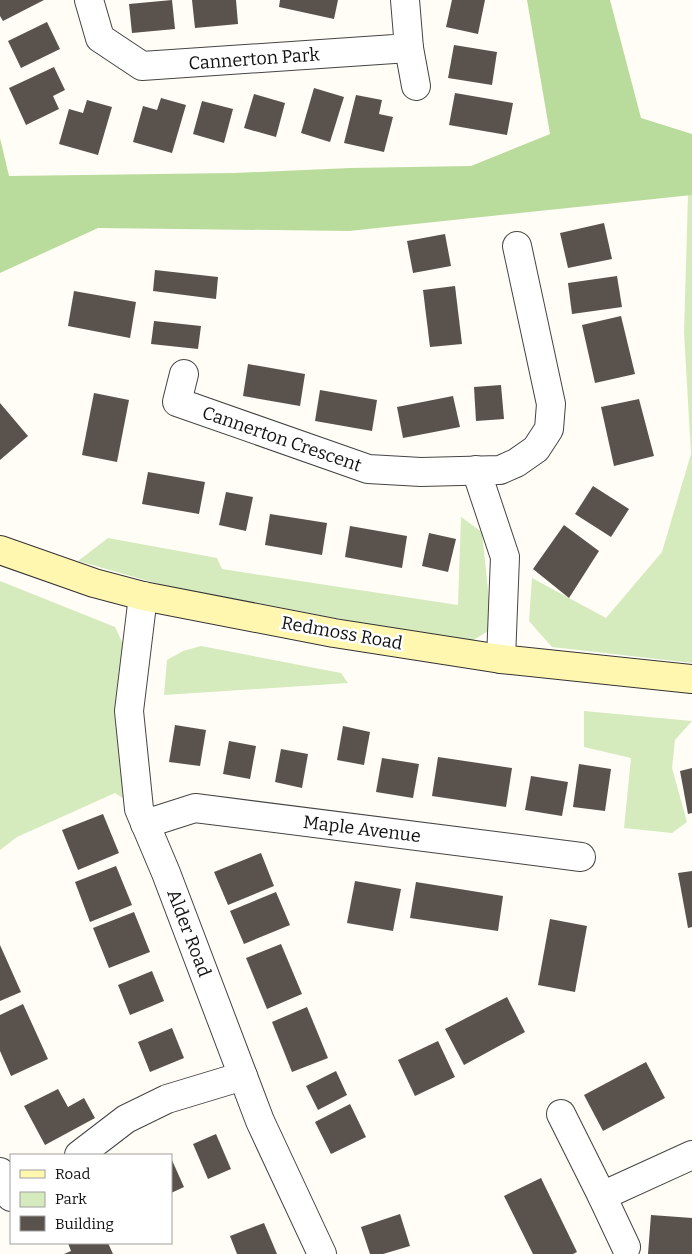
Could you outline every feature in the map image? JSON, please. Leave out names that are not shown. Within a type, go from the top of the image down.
[{"type":"street","name":"Cannerton Park","points":[[89,0],[100,38],[142,66],[409,48]]},
{"type":"street","points":[[405,0],[409,48],[416,86]]},
{"type":"street","name":"Cannerton Crescent","points":[[184,374],[177,402],[368,469],[421,472],[500,470],[516,463],[536,449],[549,429],[551,404],[517,246]]},
{"type":"street","points":[[476,470],[506,557],[501,659]]},
{"type":"street","name":"Redmoss Road","points":[[0,550],[94,583],[143,596],[334,633],[501,659],[692,679]]},
{"type":"street","name":"Alder Road","points":[[143,596],[129,711],[139,810],[260,1121],[322,1254]]},
{"type":"street","name":"Maple Avenue","points":[[145,824],[195,808],[581,857]]},
{"type":"street","points":[[79,1154],[126,1120],[167,1099],[243,1076]]},
{"type":"street","points":[[561,1114],[626,1247]]},
{"type":"street","points":[[602,1196],[692,1154]]},
{"type":"street","points":[[0,1172],[10,1195]]},
{"type":"street","points":[[0,1213],[10,1205]]},
{"type":"green space","points":[[527,0],[610,0],[641,118],[692,134],[692,195],[349,231],[98,228],[0,273],[0,138],[9,176],[234,173],[350,168],[471,166],[550,134]]},
{"type":"green space","points":[[688,195],[692,195],[692,663],[552,647],[529,621],[532,578],[606,618],[662,552],[691,454],[684,332]]},
{"type":"green space","points":[[461,517],[482,532],[492,629],[468,643],[166,586],[78,561],[108,538],[217,558],[222,569],[458,605]]},
{"type":"green space","points":[[0,581],[115,627],[134,667],[139,809],[115,793],[17,837],[0,850]]},
{"type":"green space","points":[[201,646],[341,673],[348,683],[164,695],[167,660],[183,651]]},
{"type":"green space","points":[[584,711],[692,721],[675,740],[672,768],[687,822],[672,833],[624,828],[631,758],[584,747]]},
{"type":"building","points":[[0,0],[44,0],[3,21],[0,16]]},
{"type":"building","points":[[172,0],[175,29],[132,33],[129,4]]},
{"type":"building","points":[[192,0],[236,0],[238,24],[195,28]]},
{"type":"building","points":[[280,0],[338,0],[334,19],[279,7]]},
{"type":"building","points":[[452,0],[485,0],[478,34],[446,27]]},
{"type":"building","points":[[47,22],[60,49],[21,68],[8,41]]},
{"type":"building","points":[[454,45],[497,52],[492,85],[448,78]]},
{"type":"building","points":[[54,67],[65,90],[53,96],[59,109],[26,125],[9,88]]},
{"type":"building","points":[[314,88],[344,97],[330,142],[301,133]]},
{"type":"building","points":[[455,93],[513,103],[507,135],[449,125]]},
{"type":"building","points":[[254,94],[285,103],[276,137],[244,128]]},
{"type":"building","points":[[356,95],[382,100],[379,114],[393,117],[384,152],[344,143]]},
{"type":"building","points":[[161,98],[186,105],[172,153],[133,142],[143,106],[157,110]]},
{"type":"building","points":[[87,100],[112,107],[98,155],[59,144],[69,109],[83,113]]},
{"type":"building","points":[[202,101],[233,109],[224,143],[193,134]]},
{"type":"building","points":[[604,223],[612,259],[568,268],[560,233]]},
{"type":"building","points":[[445,234],[451,266],[413,273],[407,241]]},
{"type":"building","points":[[155,270],[218,277],[216,299],[153,291]]},
{"type":"building","points":[[617,276],[622,307],[572,314],[568,283]]},
{"type":"building","points":[[455,286],[462,344],[430,347],[423,290]]},
{"type":"building","points":[[74,291],[136,302],[130,338],[68,326]]},
{"type":"building","points":[[621,316],[635,374],[595,383],[582,325]]},
{"type":"building","points":[[154,321],[201,326],[198,349],[151,344]]},
{"type":"building","points":[[248,364],[305,374],[300,406],[243,396]]},
{"type":"building","points":[[501,385],[504,419],[476,421],[474,387]]},
{"type":"building","points":[[320,390],[377,400],[372,431],[315,421]]},
{"type":"building","points":[[94,393],[129,400],[117,462],[82,455]]},
{"type":"building","points":[[453,396],[460,427],[403,438],[397,407]]},
{"type":"building","points":[[639,399],[654,456],[614,466],[601,407]]},
{"type":"building","points":[[0,403],[28,436],[0,460]]},
{"type":"building","points":[[148,472],[205,482],[199,514],[142,504]]},
{"type":"building","points":[[593,486],[629,509],[611,537],[575,514]]},
{"type":"building","points":[[226,492],[253,497],[246,531],[219,525]]},
{"type":"building","points":[[270,514],[327,523],[322,555],[265,545]]},
{"type":"building","points":[[564,525],[599,551],[569,598],[533,569]]},
{"type":"building","points":[[350,526],[407,536],[402,568],[345,557]]},
{"type":"building","points":[[429,533],[456,539],[448,572],[422,566]]},
{"type":"building","points":[[175,725],[206,730],[200,766],[169,762]]},
{"type":"building","points":[[343,726],[370,732],[364,765],[337,760]]},
{"type":"building","points":[[229,741],[256,746],[250,779],[223,774]]},
{"type":"building","points":[[281,749],[308,754],[302,788],[275,782]]},
{"type":"building","points":[[438,757],[512,768],[506,807],[432,796]]},
{"type":"building","points":[[382,758],[419,764],[413,798],[376,792]]},
{"type":"building","points":[[579,764],[611,769],[605,811],[573,807]]},
{"type":"building","points":[[692,768],[692,813],[688,814],[680,771]]},
{"type":"building","points":[[531,776],[568,782],[562,816],[525,810]]},
{"type":"building","points":[[103,814],[119,853],[78,870],[62,830]]},
{"type":"building","points":[[261,853],[274,886],[228,905],[214,872]]},
{"type":"building","points":[[116,866],[132,905],[90,922],[75,882]]},
{"type":"building","points":[[692,871],[692,927],[688,928],[678,873]]},
{"type":"building","points":[[355,881],[401,889],[393,931],[347,923]]},
{"type":"building","points":[[416,882],[503,896],[498,931],[410,918]]},
{"type":"building","points":[[276,892],[290,925],[244,944],[230,911]]},
{"type":"building","points":[[134,912],[150,952],[109,968],[93,928]]},
{"type":"building","points":[[550,919],[587,926],[575,992],[538,985]]},
{"type":"building","points":[[281,944],[302,994],[267,1009],[246,958]]},
{"type":"building","points":[[0,945],[21,992],[0,1001]]},
{"type":"building","points":[[152,971],[164,1001],[130,1015],[118,985]]},
{"type":"building","points":[[507,997],[525,1032],[464,1065],[445,1029]]},
{"type":"building","points":[[23,1004],[48,1059],[11,1076],[0,1051],[0,1015]]},
{"type":"building","points":[[307,1007],[328,1058],[292,1072],[272,1022]]},
{"type":"building","points":[[172,1028],[184,1058],[150,1072],[138,1042]]},
{"type":"building","points":[[438,1041],[455,1077],[415,1096],[398,1060]]},
{"type":"building","points":[[646,1062],[665,1098],[603,1131],[584,1095]]},
{"type":"building","points":[[336,1071],[347,1095],[318,1110],[306,1086]]},
{"type":"building","points":[[58,1089],[68,1107],[84,1098],[95,1118],[45,1145],[24,1106]]},
{"type":"building","points":[[350,1104],[366,1137],[331,1154],[315,1122]]},
{"type":"building","points":[[216,1134],[231,1169],[208,1179],[193,1144]]},
{"type":"building","points":[[172,1160],[184,1187],[172,1193]]},
{"type":"building","points":[[541,1178],[577,1252],[573,1254],[533,1254],[504,1196]]},
{"type":"building","points":[[400,1214],[410,1246],[383,1254],[370,1254],[361,1227]]},
{"type":"building","points":[[651,1215],[692,1218],[692,1254],[648,1254]]},
{"type":"building","points":[[264,1223],[277,1254],[237,1254],[230,1236]]},
{"type":"building","points":[[68,1244],[108,1244],[113,1254],[64,1254],[71,1251]]}]
